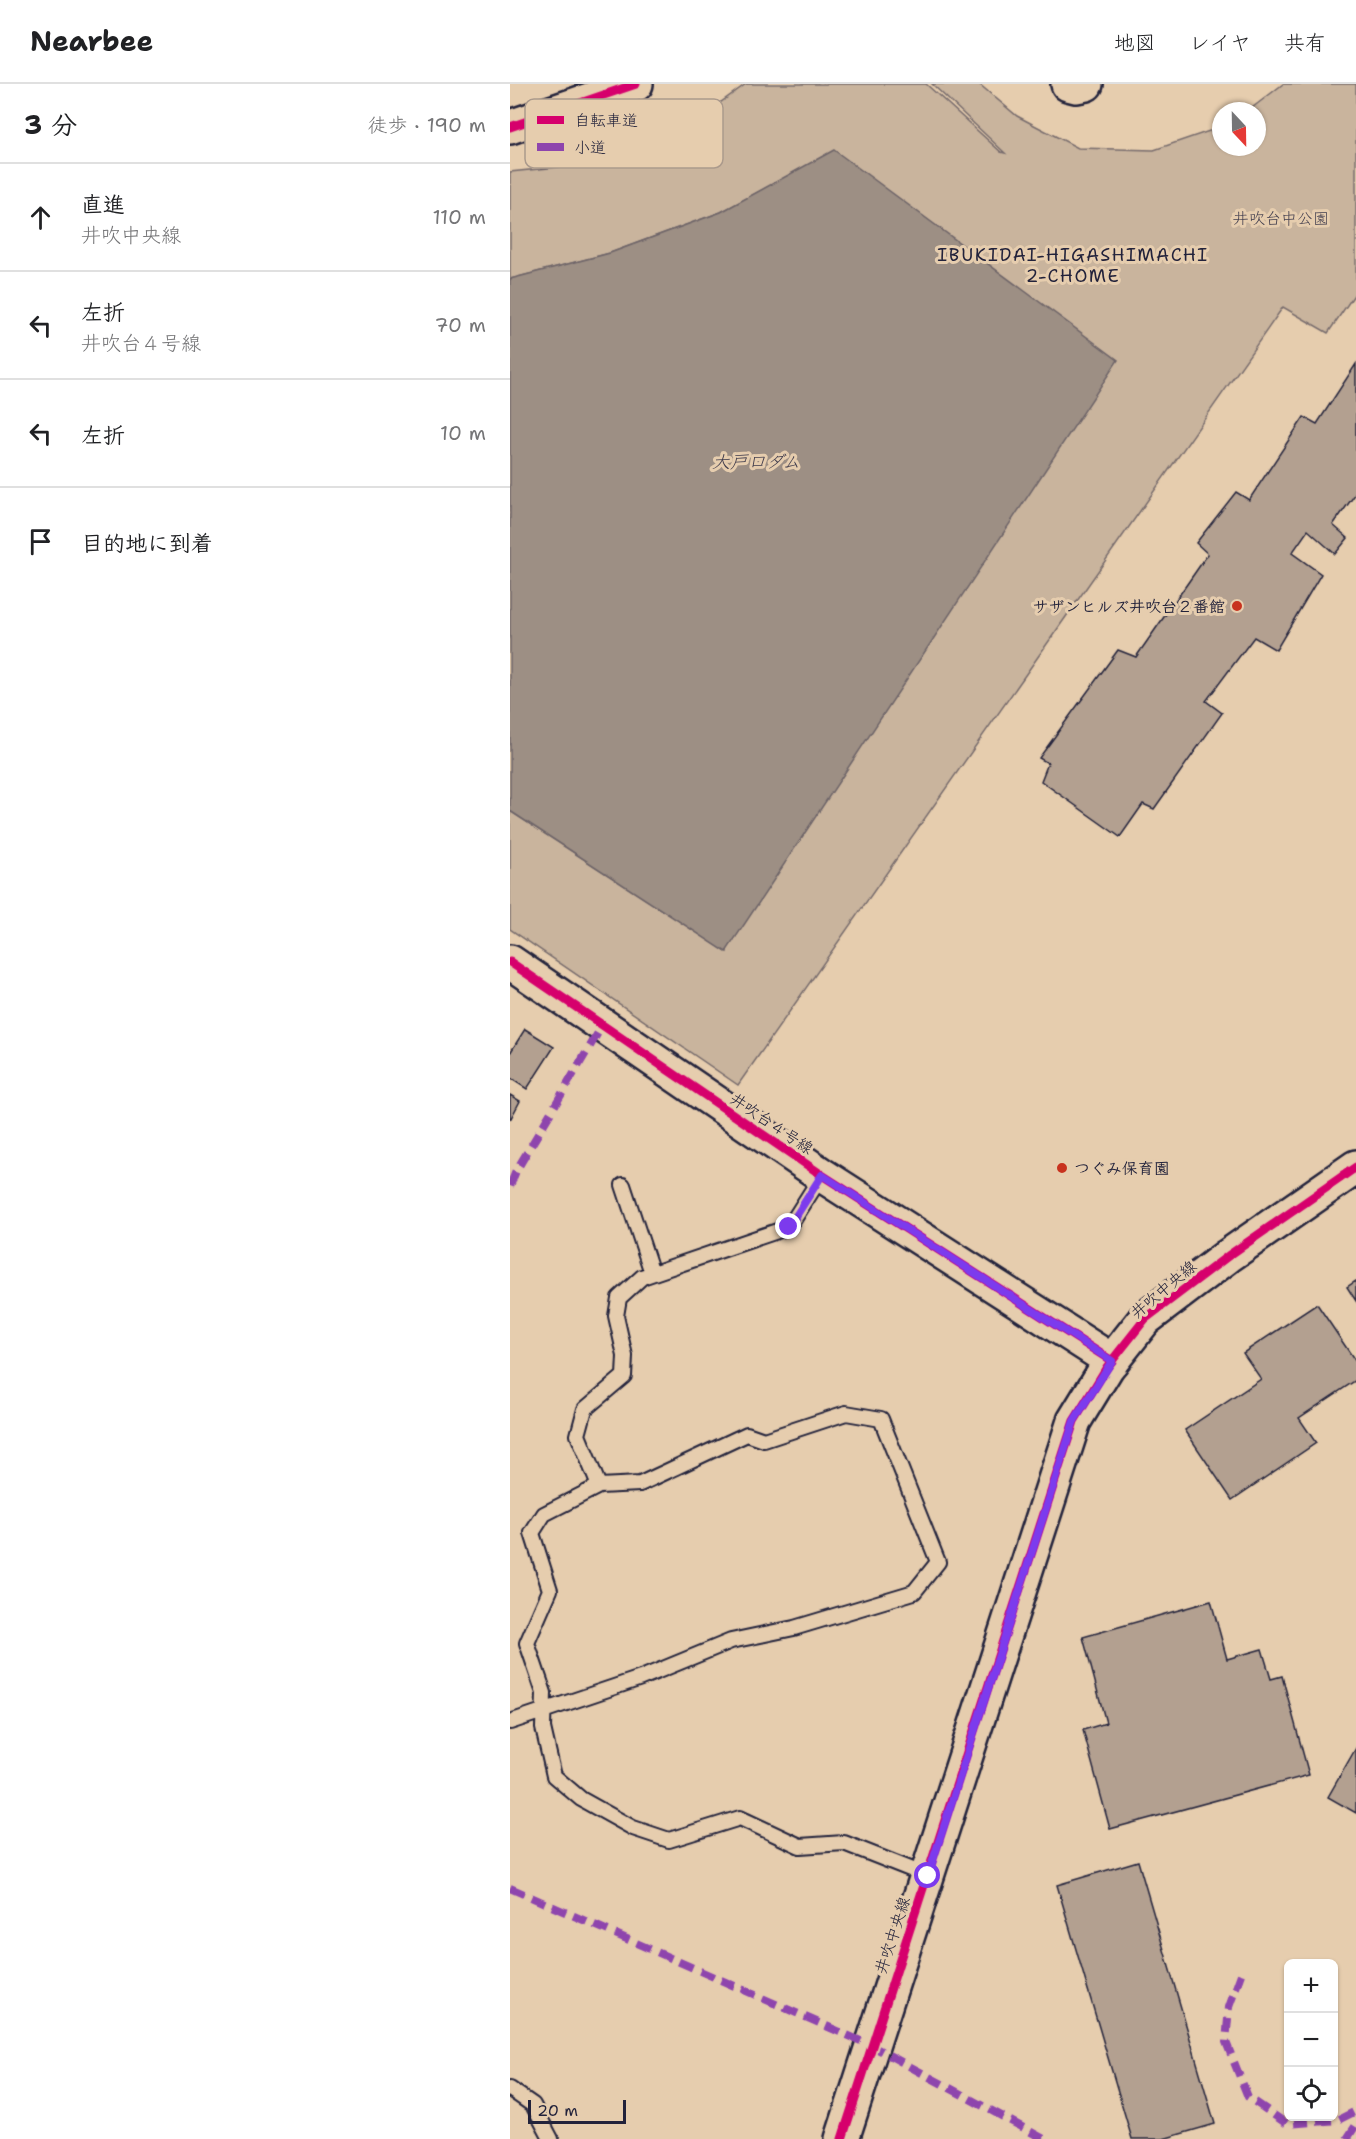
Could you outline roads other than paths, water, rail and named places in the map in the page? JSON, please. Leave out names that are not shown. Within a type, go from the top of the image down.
[{"type":"street","points":[[592,99],[636,84]]},
{"type":"street","points":[[1068,84],[1076,86],[1086,84]]},
{"type":"street","points":[[510,127],[525,122]]},
{"type":"street","name":"井吹台４号線","points":[[510,962],[822,1175],[1112,1361]]},
{"type":"street","name":"井吹中央線","points":[[842,2139],[1074,1421],[1112,1361],[1145,1319],[1228,1256],[1356,1167]]},
{"type":"lane","points":[[599,1486],[578,1435],[585,1409],[624,1376],[625,1356],[616,1316],[619,1298],[642,1277],[789,1227],[822,1175]]},
{"type":"lane","points":[[623,1185],[652,1273]]},
{"type":"lane","points":[[510,1722],[544,1710],[641,1678],[731,1641],[794,1629],[914,1592],[938,1562],[880,1419],[846,1413],[764,1440],[747,1434],[640,1484],[599,1486],[544,1515],[532,1533],[550,1590],[527,1643],[544,1693],[544,1710],[543,1728],[554,1776],[581,1799],[633,1828],[669,1840],[740,1818],[801,1846],[844,1843],[928,1876]]},
{"type":"lane","points":[[510,2089],[533,2106],[551,2139]]},
{"type":"water","name":"大戸口ダム","points":[[834,150],[1118,360],[726,952],[510,811],[510,279],[610,253],[721,212]]},
{"type":"place","name":"サザンヒルズ井吹台２番館","points":[[1237,606]]},
{"type":"place","name":"つぐみ保育園","points":[[1062,1168]]},
{"type":"district","name":"IBUKIDAI-HIGASHIMACHI 2-CHOME","points":[[1073,265]]},
{"type":"park label","name":"井吹台中公園","points":[[1281,218]]}]
